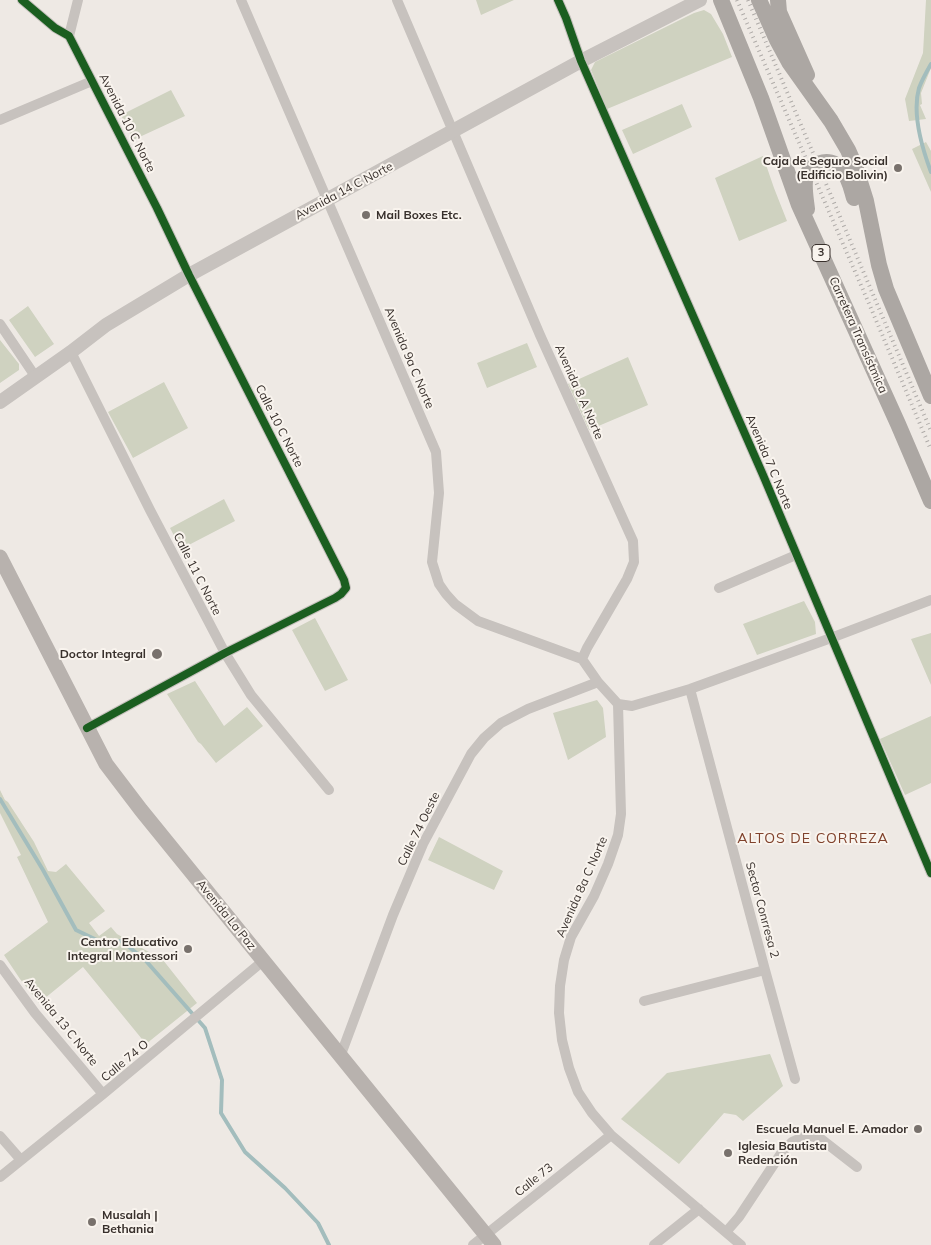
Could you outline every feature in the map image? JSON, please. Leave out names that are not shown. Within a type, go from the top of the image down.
[{"type":"main road","name":"Carretera Transístmica","points":[[721,0],[761,98],[793,189],[931,502]]},
{"type":"main road","points":[[759,0],[786,57],[840,134],[848,150],[866,201],[879,265]]},
{"type":"main road","points":[[778,0],[779,12],[823,111]]},
{"type":"main road","points":[[809,227],[805,189],[807,174],[817,164],[833,163],[840,167],[847,177],[886,289],[931,396]]},
{"type":"main road","name":"Avenida La Paz","points":[[0,557],[106,764],[141,810],[490,1240]]},
{"type":"street","name":"Avenida 10 C Norte","points":[[22,0],[55,28],[68,36],[157,208],[189,275]]},
{"type":"street","points":[[68,36],[78,0]]},
{"type":"street","name":"Avenida 9a C Norte","points":[[241,0],[436,452],[439,493],[432,562],[439,584],[454,604],[478,622],[582,659]]},
{"type":"street","name":"Avenida 8 A Norte","points":[[397,0],[540,335],[633,541],[634,562],[631,570],[582,659]]},
{"type":"street","name":"Avenida 7 C Norte","points":[[558,0],[581,61],[759,466],[931,873]]},
{"type":"street","name":"Avenida 14 C Norte","points":[[0,402],[106,325],[189,275],[581,61],[700,0]]},
{"type":"street","points":[[0,120],[92,81]]},
{"type":"street","name":"Calle 10 C Norte","points":[[189,275],[344,580],[346,588],[335,598],[225,653]]},
{"type":"street","points":[[0,324],[35,376]]},
{"type":"street","name":"Calle 11 C Norte","points":[[71,352],[150,510],[225,653],[251,694],[329,790]]},
{"type":"street","points":[[719,588],[796,555]]},
{"type":"street","points":[[582,659],[598,682],[618,704],[632,706],[690,690],[931,600]]},
{"type":"street","points":[[87,728],[225,653]]},
{"type":"street","name":"Calle 74 Oeste","points":[[340,1056],[393,915],[423,844],[471,754],[484,738],[501,723],[528,709],[598,682]]},
{"type":"street","name":"Sector Conrresa 2","points":[[690,690],[795,1079]]},
{"type":"street","name":"Avenida 8a C Norte","points":[[618,704],[621,814],[618,835],[594,896],[571,937],[564,960],[560,986],[559,1013],[568,1068],[578,1092],[592,1113],[611,1135],[741,1245]]},
{"type":"street","name":"Calle 74 O","points":[[0,1177],[104,1094],[263,961]]},
{"type":"street","name":"Avenida 13 C Norte","points":[[0,965],[35,1013],[104,1094]]},
{"type":"street","points":[[644,1001],[765,970]]},
{"type":"street","name":"Calle 73","points":[[473,1245],[490,1240],[611,1135]]},
{"type":"street","points":[[726,1232],[739,1217],[782,1152],[792,1142],[807,1135],[821,1138],[857,1167]]},
{"type":"street","points":[[0,1136],[21,1160]]},
{"type":"street","points":[[654,1245],[700,1209]]},
{"type":"green space","points":[[476,0],[514,0],[481,15]]},
{"type":"green space","points":[[926,0],[931,0],[931,68],[921,93],[922,104],[920,105],[926,119],[909,121],[905,99],[923,53]]},
{"type":"green space","points":[[704,10],[711,14],[723,34],[732,57],[607,109],[591,70],[595,62],[694,13]]},
{"type":"green space","points":[[171,90],[185,116],[133,140],[121,115]]},
{"type":"green space","points":[[682,104],[692,127],[633,154],[622,130]]},
{"type":"green space","points":[[926,142],[931,151],[931,192],[912,149]]},
{"type":"green space","points":[[763,156],[787,221],[739,241],[715,178]]},
{"type":"green space","points":[[28,306],[54,344],[35,357],[9,320]]},
{"type":"green space","points":[[0,340],[19,364],[19,370],[0,383]]},
{"type":"green space","points":[[527,343],[537,367],[487,388],[477,363]]},
{"type":"green space","points":[[628,357],[648,405],[589,430],[568,384]]},
{"type":"green space","points":[[164,382],[188,428],[133,458],[108,412]]},
{"type":"green space","points":[[224,499],[235,521],[181,549],[170,528]]},
{"type":"green space","points":[[804,601],[815,622],[816,634],[757,655],[743,624]]},
{"type":"green space","points":[[315,618],[348,680],[325,691],[292,630]]},
{"type":"green space","points":[[931,633],[931,685],[911,639]]},
{"type":"green space","points":[[195,681],[224,726],[247,707],[263,726],[216,763],[198,742],[167,694]]},
{"type":"green space","points":[[597,700],[603,708],[606,737],[568,760],[553,713]]},
{"type":"green space","points":[[931,716],[931,783],[905,795],[880,739]]},
{"type":"green space","points":[[0,790],[34,842],[48,871],[56,872],[66,864],[105,911],[89,923],[99,936],[111,927],[117,934],[163,960],[197,1003],[146,1044],[83,967],[39,1003],[4,955],[48,922],[17,857],[21,855],[0,813]]},
{"type":"green space","points":[[439,837],[503,871],[494,890],[428,860]]},
{"type":"green space","points":[[770,1054],[783,1086],[743,1121],[736,1115],[724,1113],[679,1164],[621,1119],[667,1073]]},
{"type":"waterway","points":[[931,64],[919,88],[917,98],[917,119],[921,141],[931,172]]},
{"type":"waterway","points":[[0,799],[43,870],[76,930],[103,943],[122,941],[146,961],[205,1028],[222,1080],[221,1113],[245,1152],[285,1188],[318,1223],[329,1245]]},
{"type":"railway","points":[[737,0],[931,450]]},
{"type":"railway","points":[[748,0],[931,431]]},
{"type":"cycle path","points":[[22,0],[55,28],[69,36],[344,580],[346,588],[335,598],[225,653],[87,728]]},
{"type":"cycle path","points":[[558,0],[581,61],[763,475],[931,873]]},
{"type":"place","name":"Caja de Seguro Social (Edificio Bolivin)","points":[[898,168]]},
{"type":"place","name":"Mail Boxes Etc.","points":[[366,215]]},
{"type":"place","name":"Doctor Integral","points":[[157,654]]},
{"type":"place","name":"Centro Educativo Integral Montessori","points":[[188,949]]},
{"type":"place","name":"Escuela Manuel E. Amador","points":[[918,1129]]},
{"type":"place","name":"Iglesia Bautista Redención","points":[[728,1153]]},
{"type":"place","name":"Musalah | Bethania","points":[[92,1222]]},
{"type":"district","name":"ALTOS DE CORREZA","points":[[813,839]]}]
